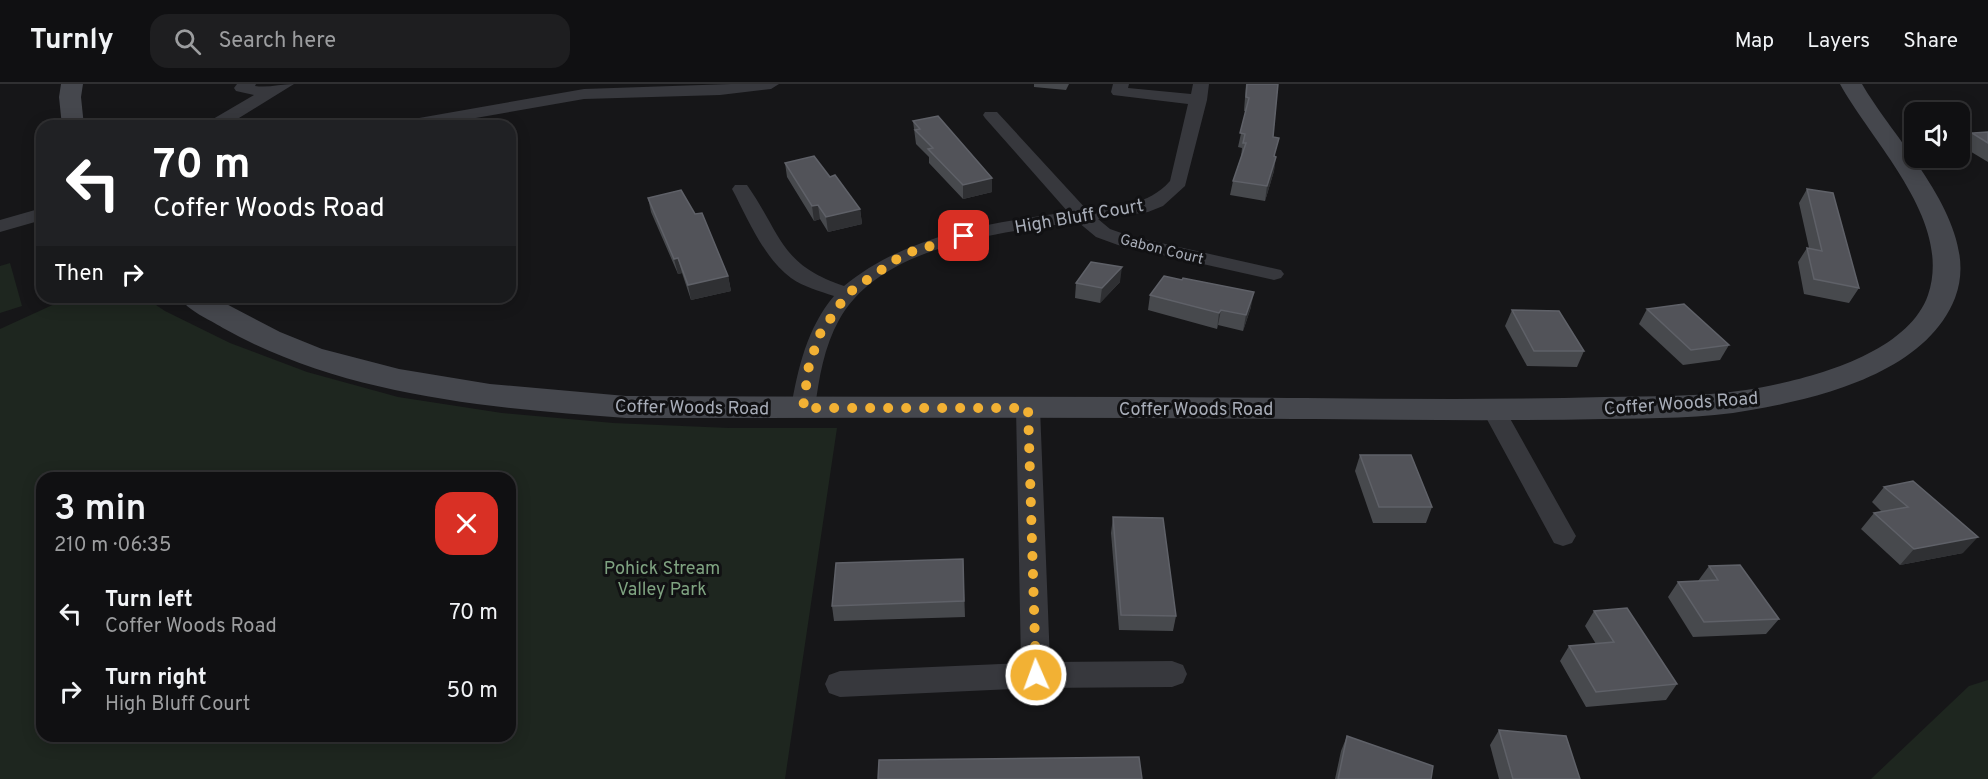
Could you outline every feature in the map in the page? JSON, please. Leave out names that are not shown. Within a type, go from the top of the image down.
[{"type":"street","points":[[72,84],[70,97],[72,120]]},
{"type":"street","points":[[248,84],[242,88],[268,93]]},
{"type":"street","points":[[224,120],[286,84]]},
{"type":"street","points":[[436,120],[584,94],[729,90],[771,84]]},
{"type":"street","name":"High Bluff Court","points":[[803,408],[809,365],[817,344],[847,294],[875,272],[904,254],[979,232],[1141,208],[1156,202],[1170,192],[1179,182],[1182,173],[1200,92],[1119,92],[1121,84]]},
{"type":"street","name":"Coffer Woods Road","points":[[203,303],[230,320],[297,350],[346,365],[432,386],[528,400],[626,407],[1495,411],[1732,403],[1819,384],[1863,368],[1897,348],[1922,328],[1935,313],[1948,277],[1948,258],[1944,237],[1923,194],[1884,139],[1851,84]]},
{"type":"street","name":"Gabon Court","points":[[991,115],[1083,217],[1103,233],[1125,242],[1274,274]]},
{"type":"street","points":[[741,189],[778,251],[793,269],[813,282],[847,294]]},
{"type":"street","points":[[0,226],[36,216]]},
{"type":"street","points":[[1028,408],[1036,675]]},
{"type":"street","points":[[1495,411],[1563,536]]},
{"type":"street","points":[[840,684],[1036,675],[1172,674]]},
{"type":"green space","points":[[10,263],[22,306],[0,313],[0,266]]},
{"type":"green space","name":"Pohick Stream Valley Park","points":[[57,303],[153,303],[230,343],[307,372],[398,397],[502,413],[613,423],[729,428],[837,428],[785,779],[0,779],[0,329]]},
{"type":"green space","points":[[1988,680],[1988,779],[1871,779],[1969,686]]},
{"type":"building","points":[[1247,84],[1278,84],[1273,137],[1279,138],[1267,186],[1233,181],[1246,143],[1243,143],[1245,134],[1240,133],[1249,98],[1246,97]]},
{"type":"building","points":[[938,116],[992,178],[963,185],[928,149],[933,148],[915,130],[920,129],[913,121]]},
{"type":"building","points":[[1988,132],[1988,143],[1972,133]]},
{"type":"building","points":[[814,156],[830,177],[835,175],[860,209],[826,217],[818,205],[812,206],[785,163]]},
{"type":"building","points":[[1807,189],[1833,193],[1859,288],[1814,279],[1807,248],[1822,251]]},
{"type":"building","points":[[681,190],[695,214],[702,213],[728,276],[688,285],[678,258],[674,259],[648,198]]},
{"type":"building","points":[[1091,262],[1122,267],[1102,288],[1076,283]]},
{"type":"building","points":[[1164,276],[1254,292],[1246,315],[1221,310],[1219,313],[1150,295]]},
{"type":"building","points":[[1684,304],[1729,345],[1691,350],[1647,309]]},
{"type":"building","points":[[1512,310],[1559,311],[1584,351],[1534,351]]},
{"type":"building","points":[[1360,455],[1411,455],[1432,507],[1379,507]]},
{"type":"building","points":[[1913,481],[1978,537],[1914,549],[1874,513],[1908,507],[1884,487]]},
{"type":"building","points":[[1113,517],[1163,518],[1176,616],[1121,615]]},
{"type":"building","points":[[963,559],[964,601],[832,606],[836,563]]},
{"type":"building","points":[[1740,565],[1779,619],[1704,622],[1678,582],[1718,580],[1709,566]]},
{"type":"building","points":[[1627,608],[1677,684],[1596,692],[1569,646],[1614,642],[1594,611]]},
{"type":"building","points":[[1499,730],[1566,736],[1580,779],[1513,779]]},
{"type":"building","points":[[1347,736],[1433,766],[1431,779],[1338,779]]},
{"type":"building","points":[[1139,757],[1142,779],[878,779],[879,760]]},
{"type":"route","points":[[964,236],[904,254],[866,278],[847,294],[820,334],[809,365],[803,408],[1028,408],[1036,675]]}]
